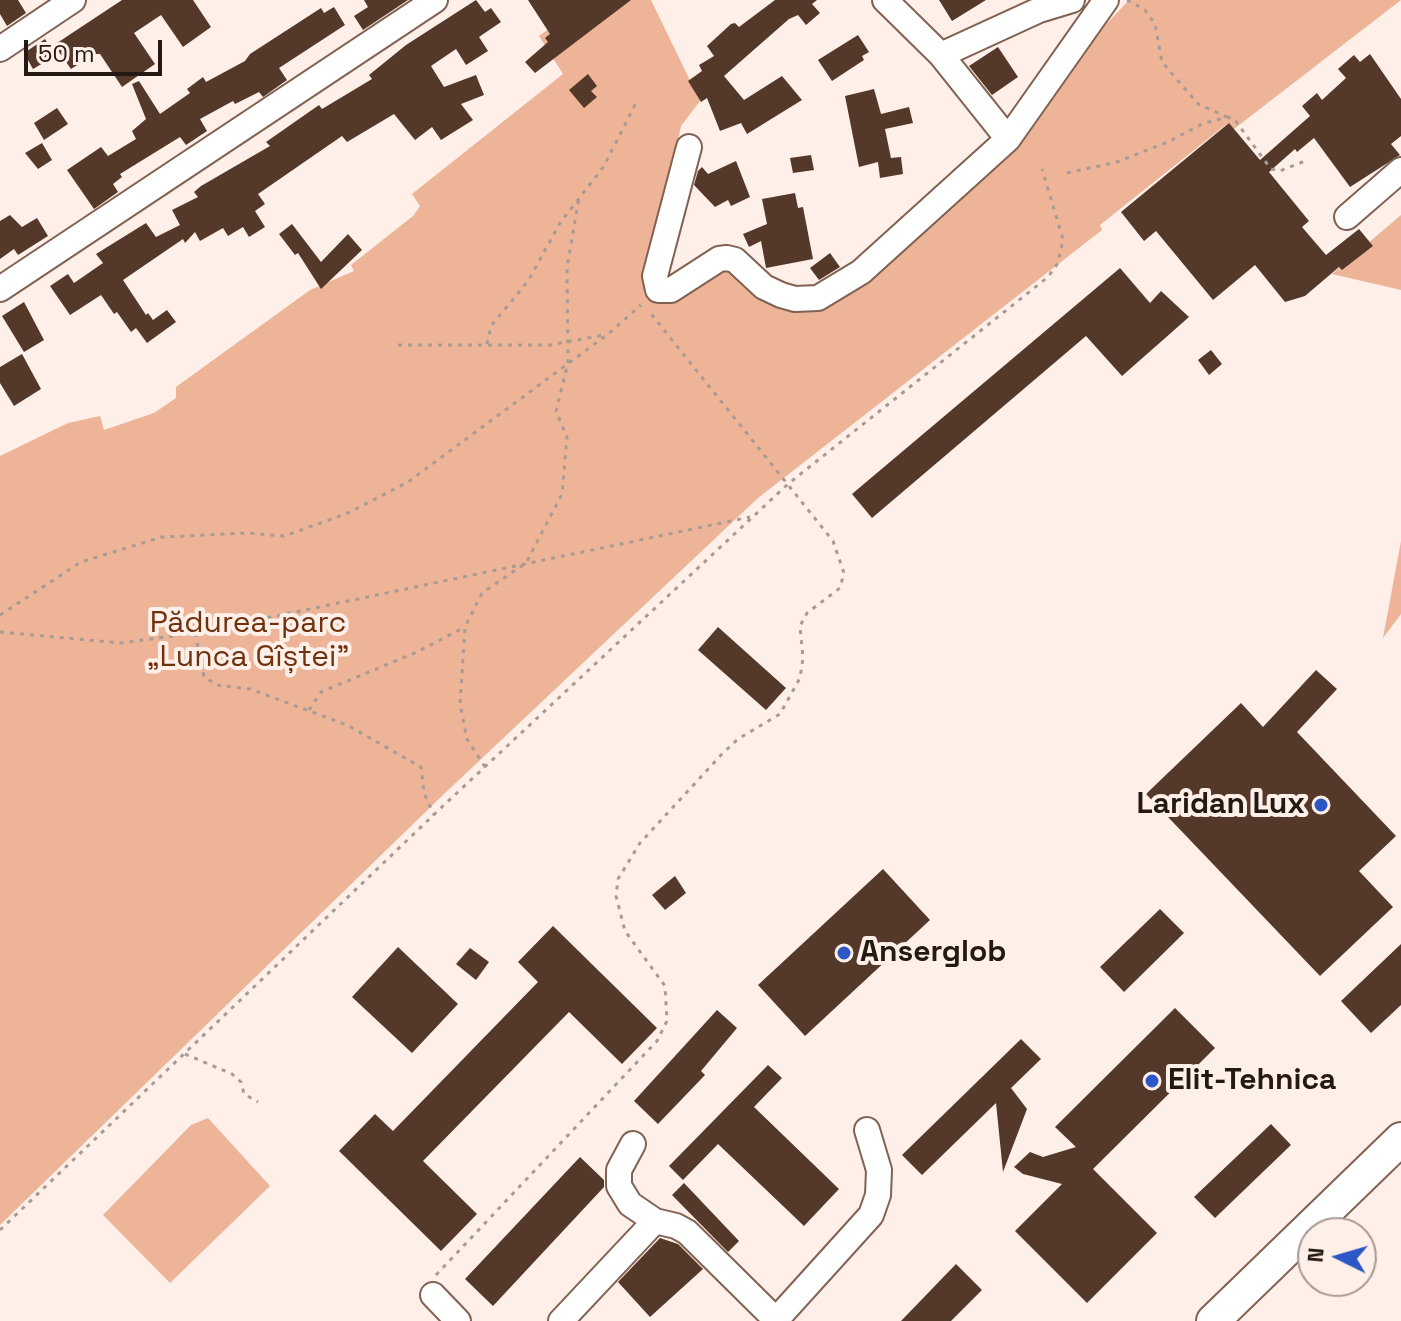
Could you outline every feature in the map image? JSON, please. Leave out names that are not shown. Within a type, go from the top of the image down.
[{"type":"main road","points":[[1213,1321],[1401,1139]]},
{"type":"street","points":[[0,49],[73,0]]},
{"type":"street","points":[[0,289],[435,0]]},
{"type":"street","points":[[885,0],[941,55],[1008,139]]},
{"type":"street","points":[[941,55],[1039,10],[1072,0]]},
{"type":"street","points":[[689,147],[655,276],[658,290],[671,290],[719,259],[727,258],[741,264],[764,287],[795,299],[808,300],[846,284],[1008,139],[1106,0]]},
{"type":"street","points":[[1347,217],[1401,170]]},
{"type":"street","points":[[633,1144],[619,1170],[619,1186],[630,1204],[655,1221],[687,1232],[777,1320],[871,1215],[878,1195],[879,1170],[867,1130]]},
{"type":"street","points":[[561,1321],[655,1221]]},
{"type":"street","points":[[433,1295],[458,1321]]},
{"type":"path","points":[[1126,0],[1145,10],[1155,24],[1162,62],[1198,104],[1234,119],[1271,169],[1280,171],[1305,161]]},
{"type":"path","points":[[487,344],[491,326],[528,281],[560,223],[604,166],[636,103]]},
{"type":"path","points":[[1067,173],[1117,162],[1170,141],[1202,124],[1227,117]]},
{"type":"path","points":[[0,1230],[434,815],[788,484],[1048,277],[1058,263],[1063,239],[1042,169]]},
{"type":"path","points":[[485,767],[467,739],[460,704],[465,627],[482,593],[526,563],[562,494],[567,437],[556,411],[568,363],[567,267],[579,198]]},
{"type":"path","points":[[0,615],[81,562],[162,537],[247,533],[284,536],[346,514],[408,482],[608,334],[643,304],[788,484],[841,556],[844,573],[840,588],[807,613],[800,626],[803,658],[800,678],[780,714],[738,739],[722,754],[640,843],[618,879],[619,917],[631,940],[665,986],[667,1021],[657,1041],[439,1270],[433,1295]]},
{"type":"path","points":[[398,345],[550,345],[608,334]]},
{"type":"path","points":[[0,632],[121,643],[195,633],[754,516]]},
{"type":"path","points":[[308,710],[321,692],[417,652],[465,627]]},
{"type":"path","points":[[195,633],[204,676],[216,685],[250,689],[347,725],[421,767],[424,793],[434,815]]},
{"type":"path","points":[[184,1054],[232,1074],[241,1082],[244,1094],[258,1102]]},
{"type":"green space","name":"Pădurea-parc „Lunca Gîștei”","points":[[589,0],[651,0],[700,101],[681,126],[644,294],[661,303],[720,264],[788,305],[816,311],[1001,146],[1073,59],[1129,0],[1401,0],[1234,129],[1228,123],[1100,225],[1102,230],[758,498],[444,794],[0,1225],[0,456],[68,423],[100,416],[104,430],[154,413],[176,398],[176,387],[310,290],[354,271],[351,265],[413,216],[420,206],[412,194],[563,74],[539,36]]},
{"type":"green space","points":[[1401,215],[1401,290],[1332,274]]},
{"type":"green space","points":[[1401,541],[1401,614],[1383,638]]},
{"type":"green space","points":[[208,1118],[270,1186],[170,1283],[103,1215],[191,1125]]},
{"type":"building","points":[[0,0],[18,0],[26,13],[7,26],[0,14]]},
{"type":"building","points":[[122,0],[193,0],[211,27],[183,47],[161,15],[134,33],[155,64],[122,87],[100,54],[94,54],[71,69],[54,45]]},
{"type":"building","points":[[364,0],[408,0],[363,30],[354,16],[368,7]]},
{"type":"building","points":[[476,0],[485,12],[491,8],[501,22],[479,37],[488,51],[466,65],[456,49],[431,66],[444,87],[476,75],[484,95],[461,104],[473,120],[441,140],[432,127],[415,140],[394,114],[347,142],[342,136],[258,194],[265,204],[255,211],[265,227],[249,237],[243,227],[228,236],[223,228],[200,241],[195,232],[185,243],[183,239],[123,280],[146,315],[148,313],[153,320],[167,310],[176,322],[147,343],[136,328],[131,332],[101,295],[70,315],[50,286],[68,274],[74,283],[103,263],[96,254],[146,223],[156,237],[180,225],[172,210],[198,197],[194,192],[201,186],[270,146],[266,142],[319,105],[322,109],[372,79],[369,75],[406,45]]},
{"type":"building","points":[[528,0],[631,0],[535,73],[525,62],[548,42],[545,38],[550,34]]},
{"type":"building","points":[[775,0],[817,0],[812,4],[820,13],[806,25],[798,15],[789,19],[724,76],[744,100],[782,76],[802,100],[747,134],[741,123],[720,131],[707,98],[701,102],[688,81],[702,71],[699,65],[714,56],[707,46],[731,24],[739,27]]},
{"type":"building","points":[[939,0],[986,0],[952,21]]},
{"type":"building","points":[[334,7],[345,25],[279,68],[287,80],[263,97],[259,92],[235,104],[233,101],[200,119],[207,131],[186,145],[180,137],[120,174],[122,177],[113,184],[118,192],[94,209],[67,170],[101,147],[108,156],[136,139],[132,131],[146,119],[132,84],[139,81],[160,114],[190,93],[187,89],[203,77],[206,82],[245,61],[250,54],[321,8],[324,13]]},
{"type":"building","points":[[858,35],[869,52],[862,56],[864,60],[832,81],[818,60]]},
{"type":"building","points":[[45,39],[55,56],[33,69],[24,53]]},
{"type":"building","points":[[998,47],[1018,77],[992,95],[969,66]]},
{"type":"building","points":[[1370,54],[1401,99],[1401,136],[1391,144],[1400,155],[1350,187],[1314,138],[1297,152],[1295,149],[1269,172],[1309,221],[1302,227],[1326,255],[1359,229],[1373,246],[1342,270],[1339,267],[1305,296],[1285,302],[1255,265],[1213,300],[1156,231],[1144,241],[1121,212],[1229,123],[1260,160],[1310,116],[1302,106],[1317,93],[1322,100],[1346,78],[1338,69],[1354,55],[1360,62]]},
{"type":"building","points":[[588,74],[597,86],[591,91],[597,97],[584,108],[569,90]]},
{"type":"building","points":[[874,89],[881,114],[909,107],[913,123],[885,129],[891,158],[901,157],[903,174],[880,178],[878,162],[859,167],[845,96]]},
{"type":"building","points":[[57,108],[68,124],[44,140],[34,123]]},
{"type":"building","points":[[42,143],[52,160],[38,169],[25,153]]},
{"type":"building","points":[[811,155],[814,170],[793,173],[790,158]]},
{"type":"building","points":[[736,161],[750,197],[731,206],[728,200],[715,207],[694,185],[698,171],[702,167],[708,174]]},
{"type":"building","points":[[795,193],[798,208],[803,207],[813,259],[766,268],[761,241],[749,247],[743,234],[767,224],[762,199]]},
{"type":"building","points":[[10,215],[22,227],[37,218],[48,236],[18,255],[14,249],[0,259],[0,221]]},
{"type":"building","points":[[292,224],[321,262],[348,234],[362,250],[321,289],[298,253],[295,255],[279,234]]},
{"type":"building","points":[[830,253],[840,267],[819,280],[810,268]]},
{"type":"building","points":[[1120,268],[1150,303],[1161,291],[1189,317],[1122,376],[1086,336],[872,518],[852,494]]},
{"type":"building","points":[[24,302],[44,340],[24,352],[2,316]]},
{"type":"building","points":[[1211,350],[1222,364],[1209,375],[1198,360]]},
{"type":"building","points":[[22,354],[41,389],[14,406],[0,383],[0,367]]},
{"type":"building","points":[[718,627],[786,688],[766,710],[698,650]]},
{"type":"building","points":[[1316,670],[1337,689],[1297,732],[1396,836],[1359,871],[1393,907],[1320,976],[1146,794],[1241,703],[1263,727]]},
{"type":"building","name":"Anserglob","points":[[883,869],[930,920],[805,1036],[758,985]]},
{"type":"building","points":[[675,876],[686,893],[665,910],[652,895]]},
{"type":"building","points":[[1160,909],[1184,933],[1124,992],[1100,967]]},
{"type":"building","points":[[553,926],[657,1028],[622,1064],[569,1012],[423,1161],[477,1214],[441,1251],[339,1151],[375,1114],[393,1131],[538,982],[518,962]]},
{"type":"building","points":[[1401,944],[1401,1005],[1371,1033],[1341,1001]]},
{"type":"building","points":[[398,947],[458,1004],[412,1053],[352,997]]},
{"type":"building","points":[[470,948],[489,962],[476,980],[456,964]]},
{"type":"building","points":[[1175,1008],[1215,1048],[1093,1169],[1157,1233],[1087,1303],[1015,1231],[1062,1184],[1023,1174],[1014,1167],[1030,1152],[1043,1157],[1076,1147],[1055,1127]]},
{"type":"building","points":[[717,1010],[737,1028],[701,1071],[705,1075],[658,1124],[634,1101]]},
{"type":"building","points":[[1021,1039],[1041,1059],[1011,1088],[1027,1109],[1003,1172],[996,1103],[922,1175],[902,1155]]},
{"type":"building","points":[[768,1065],[782,1078],[754,1107],[839,1189],[804,1226],[718,1144],[683,1180],[669,1166]]},
{"type":"building","points":[[1271,1124],[1291,1145],[1215,1218],[1194,1197]]},
{"type":"building","points":[[580,1157],[604,1180],[604,1187],[493,1306],[465,1279]]},
{"type":"building","points":[[684,1183],[739,1241],[728,1252],[672,1195]]},
{"type":"building","points":[[660,1238],[678,1244],[703,1269],[650,1317],[618,1282]]},
{"type":"building","points":[[956,1264],[982,1290],[951,1321],[901,1321]]},
{"type":"place","name":"Laridan Lux","points":[[1321,805]]},
{"type":"place","name":"Anserglob","points":[[844,953]]},
{"type":"place","name":"Elit-Tehnica","points":[[1152,1081]]}]
